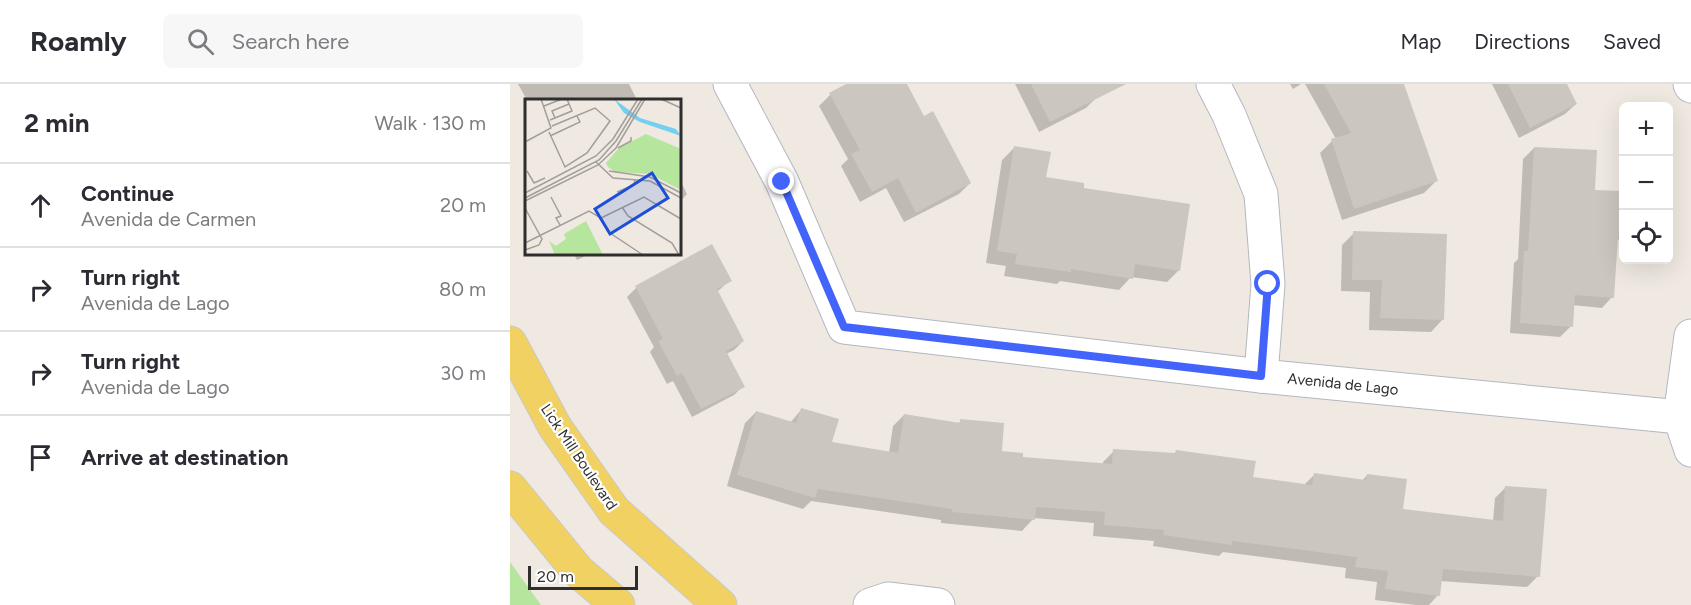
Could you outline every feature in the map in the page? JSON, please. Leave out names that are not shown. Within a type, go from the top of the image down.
[{"type":"main road","name":"Lick Mill Boulevard","points":[[510,343],[555,427],[614,511],[720,605]]},
{"type":"main road","points":[[510,488],[578,572],[618,605]]},
{"type":"street","name":"Avenida de Lago","points":[[730,84],[782,182],[844,327],[1261,376],[1680,417]]},
{"type":"street","points":[[1213,84],[1229,115],[1261,194],[1268,284],[1261,376]]},
{"type":"street","points":[[1691,336],[1680,417],[1691,450]]},
{"type":"street","points":[[870,605],[888,599],[938,605]]},
{"type":"green space","points":[[510,562],[541,605],[510,605]]},
{"type":"building","points":[[846,84],[907,84],[924,116],[933,111],[971,183],[916,213],[898,178],[872,192],[851,154],[860,150],[829,93]]},
{"type":"building","points":[[1031,84],[1126,84],[1050,122]]},
{"type":"building","points":[[1324,84],[1404,84],[1438,181],[1354,209],[1331,139],[1351,133]]},
{"type":"building","points":[[1508,84],[1567,84],[1577,104],[1530,128]]},
{"type":"building","points":[[1014,146],[1051,152],[1046,177],[1084,183],[1084,188],[1190,204],[1180,271],[1135,264],[1133,279],[1071,269],[1071,272],[1015,264],[1017,254],[997,251]]},
{"type":"building","points":[[1534,147],[1597,150],[1595,190],[1619,191],[1619,237],[1614,298],[1575,295],[1573,327],[1520,323],[1524,251],[1528,251]]},
{"type":"building","points":[[1353,231],[1447,234],[1444,320],[1380,318],[1382,280],[1352,280]]},
{"type":"building","points":[[712,244],[732,281],[717,289],[744,341],[726,351],[745,387],[701,409],[682,373],[677,376],[658,341],[663,339],[635,286]]},
{"type":"building","points":[[801,408],[839,419],[832,442],[898,453],[904,414],[960,423],[960,419],[1004,423],[1002,451],[1023,453],[1023,457],[1112,464],[1113,449],[1175,453],[1176,450],[1256,461],[1253,477],[1312,485],[1314,473],[1366,480],[1367,474],[1407,479],[1403,509],[1503,521],[1505,486],[1547,489],[1540,577],[1443,569],[1440,596],[1385,589],[1388,571],[1355,567],[1357,557],[1232,541],[1232,545],[1163,535],[1164,530],[1104,525],[1105,512],[1036,507],[1035,520],[952,512],[952,509],[818,489],[815,498],[737,475],[756,411],[796,423]]},
{"type":"route","points":[[782,182],[844,327],[1261,376],[1268,284]]}]
